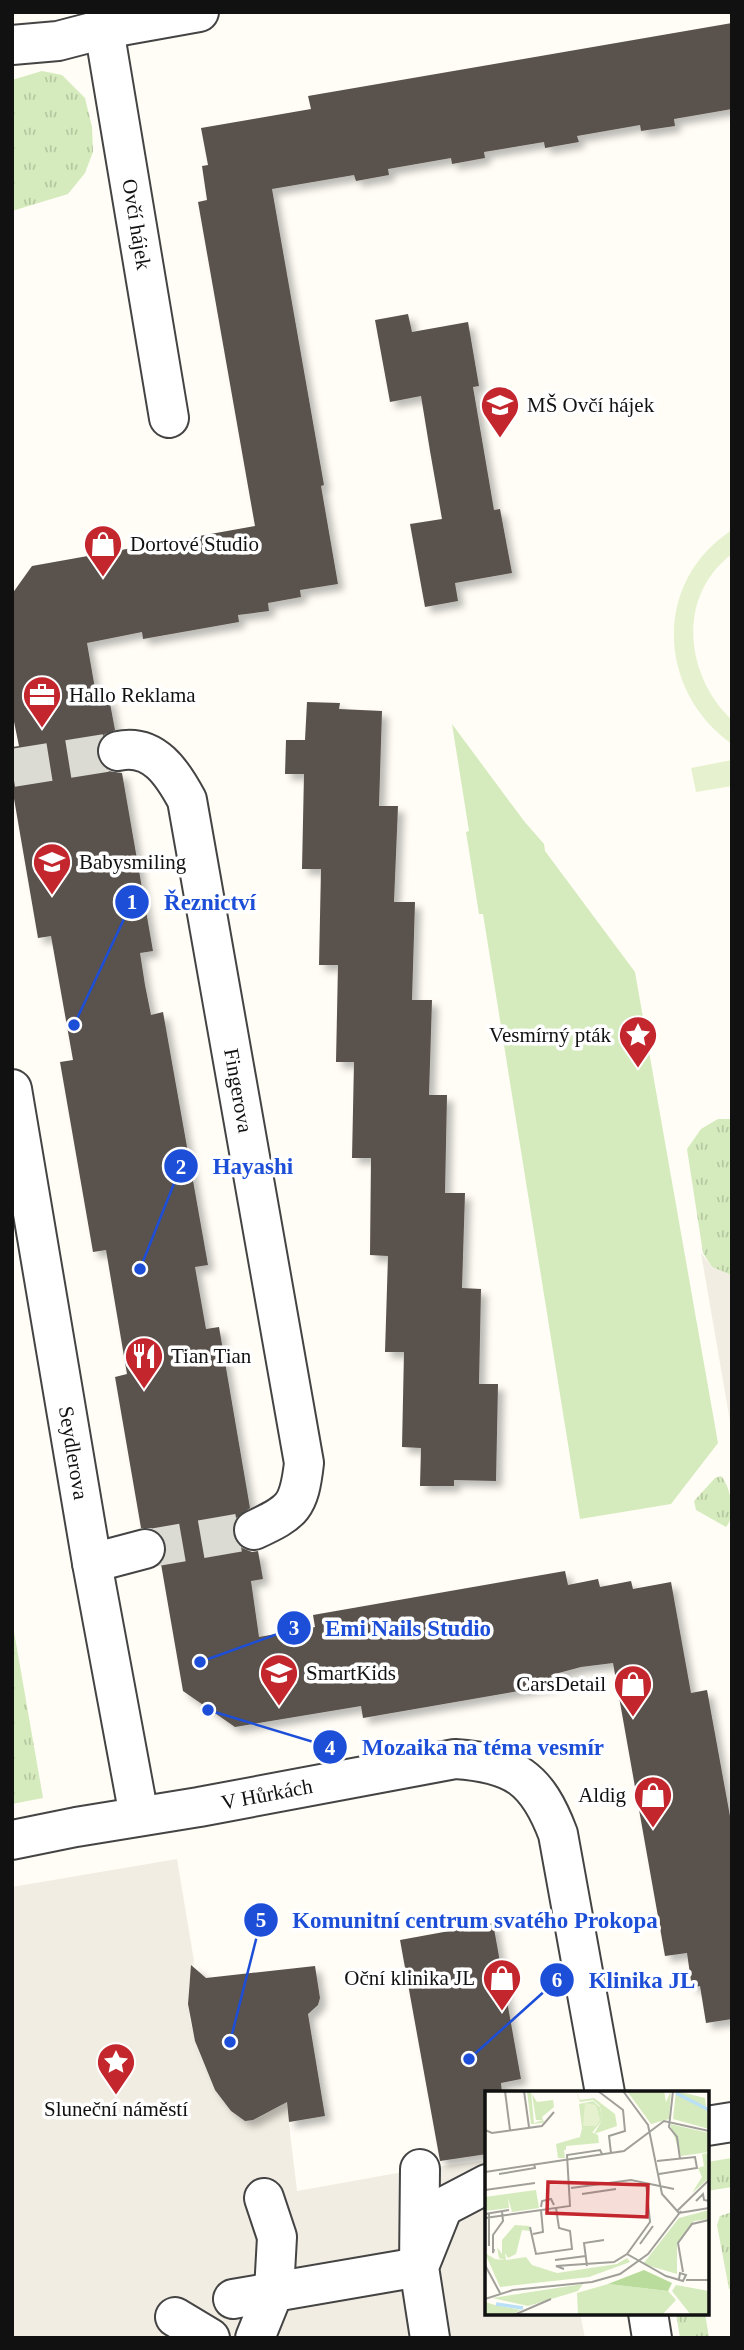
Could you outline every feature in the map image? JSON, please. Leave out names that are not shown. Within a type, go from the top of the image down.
[{"type":"street","points":[[12,46],[58,41],[104,29],[199,12]]},
{"type":"street","name":"Ovčí hájek","points":[[104,29],[169,418]]},
{"type":"street","name":"Fingerova","points":[[118,751],[125,749],[150,753],[172,773],[187,800],[304,1463],[301,1491],[285,1516],[254,1530]]},
{"type":"street","name":"Seydlerova","points":[[12,1089],[92,1563],[139,1816]]},
{"type":"street","points":[[92,1563],[145,1549]]},
{"type":"street","name":"V Hůrkách","points":[[12,1840],[455,1759],[480,1761],[505,1768],[521,1776],[536,1789],[549,1810],[558,1834],[605,2091]]},
{"type":"street","points":[[709,2126],[732,2122]]},
{"type":"street","points":[[420,2169],[419,2267],[430,2338]]},
{"type":"street","points":[[419,2267],[443,2207],[485,2185]]},
{"type":"street","points":[[255,2338],[274,2291],[277,2237],[264,2197]]},
{"type":"street","points":[[241,2338],[229,2285],[274,2291],[419,2267]]},
{"type":"street","points":[[648,2315],[652,2338]]},
{"type":"street","points":[[175,2317],[210,2338]]},
{"type":"green space","points":[[42,71],[62,75],[85,98],[92,127],[93,152],[85,173],[68,194],[12,211],[12,80]]},
{"type":"green space","points":[[732,530],[732,554],[714,571],[702,591],[695,613],[693,636],[704,681],[716,702],[732,720],[732,744],[707,722],[689,696],[678,667],[674,637],[677,607],[688,578],[706,552]]},
{"type":"green space","points":[[452,724],[544,844],[545,851],[635,972],[718,1443],[671,1504],[580,1519],[483,914],[479,914]]},
{"type":"green space","points":[[732,760],[732,786],[696,792],[691,768]]},
{"type":"green space","points":[[718,1119],[732,1119],[730,1276],[712,1267],[703,1253],[687,1149],[701,1129]]},
{"type":"green space","points":[[721,1476],[731,1502],[731,1516],[726,1527],[696,1510],[694,1501],[715,1478]]},
{"type":"green space","points":[[12,1620],[43,1798],[12,1804]]},
{"type":"green space","points":[[732,2158],[732,2187],[709,2191],[709,2162]]},
{"type":"green space","points":[[732,2212],[732,2289],[729,2289],[717,2225],[720,2216]]},
{"type":"green space","points":[[676,2315],[705,2315],[709,2338],[680,2338]]},
{"type":"shaded area","points":[[701,1253],[712,1267],[732,1275],[732,1433]]},
{"type":"shaded area","name":"Sluneční náměstí","points":[[177,1859],[194,1961],[188,2004],[198,2050],[215,2090],[231,2111],[245,2121],[284,2082],[297,2191],[420,2169],[485,2162],[485,2315],[580,2315],[585,2338],[12,2338],[12,1887]]},
{"type":"building","points":[[732,23],[732,109],[674,119],[675,126],[641,131],[640,125],[577,136],[579,142],[545,148],[544,142],[484,152],[485,158],[452,164],[451,158],[388,169],[389,175],[356,181],[354,175],[272,189],[324,485],[321,486],[338,584],[300,590],[301,597],[268,603],[269,611],[238,615],[239,622],[143,639],[142,632],[87,643],[97,700],[109,698],[115,730],[98,741],[96,754],[108,771],[122,773],[153,951],[140,953],[145,985],[151,1015],[163,1012],[208,1265],[195,1267],[206,1329],[219,1327],[250,1508],[236,1518],[232,1528],[234,1539],[242,1548],[258,1551],[263,1579],[251,1581],[259,1637],[315,1627],[313,1615],[565,1571],[568,1585],[598,1579],[600,1587],[631,1581],[633,1589],[671,1582],[691,1693],[707,1690],[732,1827],[732,2019],[706,2023],[700,1986],[692,1988],[687,1953],[665,1956],[613,1663],[581,1667],[551,1675],[553,1685],[363,1718],[361,1706],[235,1727],[183,1691],[161,1564],[166,1555],[166,1544],[160,1533],[151,1528],[141,1528],[115,1377],[127,1374],[106,1250],[93,1252],[60,1062],[73,1060],[51,936],[38,938],[12,787],[12,747],[19,746],[12,712],[12,594],[32,566],[255,526],[198,202],[207,200],[202,166],[208,165],[201,128],[311,109],[308,96]]},
{"type":"building","points":[[408,314],[412,332],[468,322],[479,386],[473,387],[494,510],[500,509],[512,573],[455,583],[458,601],[425,607],[410,524],[442,519],[421,396],[390,402],[375,320]]},
{"type":"building","points":[[307,702],[340,703],[339,709],[382,711],[379,806],[398,806],[394,902],[415,902],[412,1000],[432,1000],[429,1095],[447,1095],[445,1193],[465,1193],[462,1288],[481,1289],[479,1384],[498,1384],[496,1481],[454,1480],[454,1486],[420,1486],[421,1448],[402,1447],[404,1352],[385,1352],[388,1256],[370,1255],[371,1158],[352,1158],[354,1062],[336,1062],[338,965],[319,965],[321,869],[302,869],[304,774],[285,774],[286,740],[305,740]]},
{"type":"building","points":[[493,1923],[521,2079],[501,2083],[502,2091],[485,2091],[485,2154],[440,2161],[400,1940]]},
{"type":"building","points":[[191,1965],[206,1978],[315,1966],[320,1998],[318,2005],[308,2014],[325,2116],[289,2122],[287,2102],[253,2120],[245,2121],[231,2111],[215,2090],[195,2041],[188,2004]]},
{"type":"tunnel","points":[[12,768],[118,751]]},
{"type":"tunnel","points":[[145,1549],[254,1530]]},
{"type":"place","name":"MŠ Ovčí hájek","points":[[500,439]]},
{"type":"place","name":"Dortové Studio","points":[[103,578]]},
{"type":"place","name":"Hallo Reklama","points":[[42,729]]},
{"type":"place","name":"Babysmiling","points":[[52,896]]},
{"type":"place","name":"Řeznictví","points":[[74,1025]]},
{"type":"place","name":"Vesmírný pták","points":[[638,1069]]},
{"type":"place","name":"Hayashi","points":[[140,1269]]},
{"type":"place","name":"Tian Tian","points":[[144,1390]]},
{"type":"place","name":"Emi Nails Studio","points":[[200,1662]]},
{"type":"place","name":"SmartKids","points":[[279,1707]]},
{"type":"place","name":"Mozaika na téma vesmír","points":[[208,1710]]},
{"type":"place","name":"CarsDetail","points":[[633,1718]]},
{"type":"place","name":"Aldig","points":[[653,1829]]},
{"type":"place","name":"Oční klinika JL","points":[[502,2012]]},
{"type":"place","name":"Komunitní centrum svatého Prokopa","points":[[230,2042]]},
{"type":"place","name":"Klinika JL","points":[[469,2059]]},
{"type":"place","name":"Sluneční náměstí","points":[[116,2096]]}]
